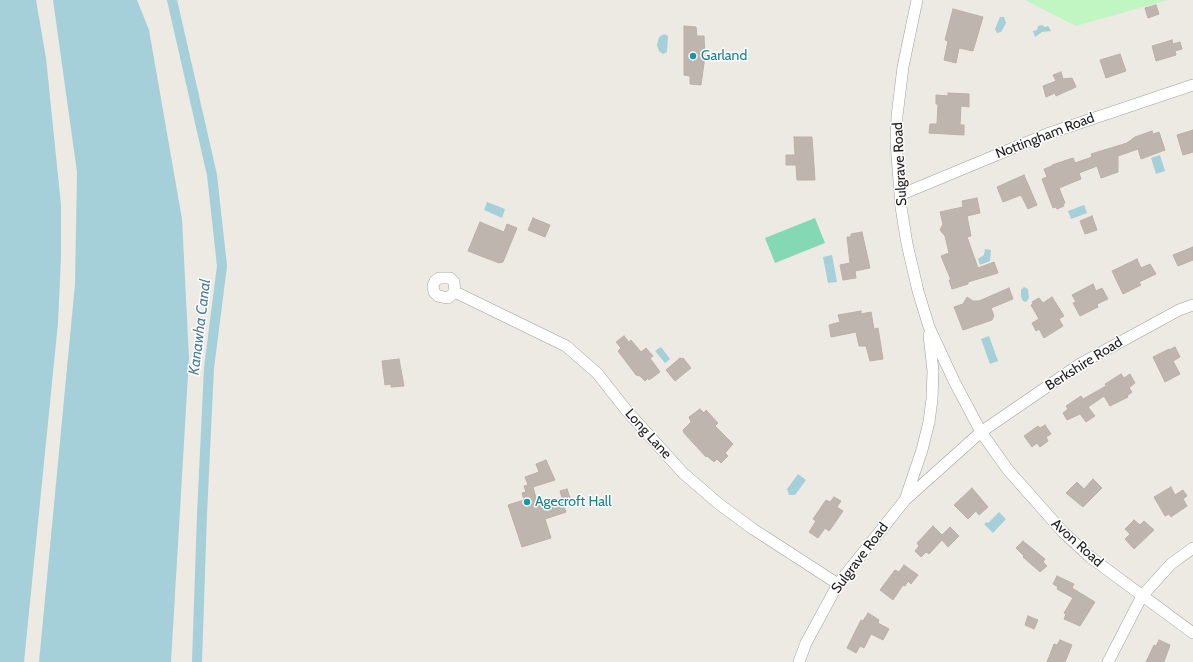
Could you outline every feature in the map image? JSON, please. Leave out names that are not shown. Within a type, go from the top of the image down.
[{"type":"street","name":"Sulgrave Road","points":[[799,662],[806,643],[838,584],[905,500],[981,432],[954,381],[929,327],[918,291],[907,244],[900,195],[896,142],[897,116],[903,67],[917,0]]},
{"type":"street","name":"Nottingham Road","points":[[900,195],[1047,134],[1193,85]]},
{"type":"street","name":"Long Lane","points":[[455,292],[566,346],[597,373],[627,411],[683,473],[718,504],[753,529],[838,584]]},
{"type":"street","name":"Berkshire Road","points":[[981,432],[1080,364],[1179,310],[1193,305]]},
{"type":"street","name":"Sulgrave Road","points":[[905,500],[922,450],[932,399],[933,371],[929,327]]},
{"type":"street","name":"Avon Road","points":[[981,432],[1008,470],[1063,532],[1090,557],[1193,633]]},
{"type":"street","points":[[1108,662],[1142,596],[1171,564],[1193,548]]},
{"type":"green space","points":[[1025,0],[1168,0],[1076,26]]},
{"type":"green space","points":[[815,218],[825,243],[775,263],[765,238]]},
{"type":"water","points":[[0,0],[36,0],[46,58],[61,205],[61,257],[58,323],[24,662],[0,662]]},
{"type":"water","points":[[53,0],[137,0],[149,30],[182,219],[189,358],[171,662],[39,662],[75,284],[77,172]]},
{"type":"water","points":[[1000,17],[1004,17],[1006,23],[1001,32],[997,33],[995,29]]},
{"type":"water","points":[[1042,25],[1045,27],[1048,26],[1051,31],[1042,32],[1035,37],[1033,31],[1037,30],[1038,26]]},
{"type":"water","points":[[664,34],[668,36],[667,52],[663,54],[659,51],[657,45],[659,37]]},
{"type":"water","points":[[1160,155],[1165,171],[1156,174],[1151,158]]},
{"type":"water","points":[[487,202],[505,209],[502,218],[484,210]]},
{"type":"water","points":[[1084,205],[1087,213],[1071,219],[1068,211]]},
{"type":"water","points":[[985,249],[991,250],[990,261],[980,265],[978,259],[984,255]]},
{"type":"water","points":[[832,255],[837,282],[828,283],[823,257]]},
{"type":"water","points":[[1024,287],[1028,289],[1029,298],[1026,302],[1023,301],[1021,297],[1021,290]]},
{"type":"water","points":[[989,336],[998,361],[990,364],[981,339]]},
{"type":"water","points":[[661,347],[670,359],[665,363],[655,351]]},
{"type":"water","points":[[798,474],[806,480],[795,495],[789,495],[787,489]]},
{"type":"water","points":[[999,512],[1006,519],[993,533],[984,524],[987,522],[988,523]]},
{"type":"building","points":[[1156,5],[1159,14],[1148,18],[1145,8]]},
{"type":"building","points":[[953,9],[983,17],[973,51],[959,48],[956,63],[944,60],[948,41],[945,40]]},
{"type":"building","name":"Garland","points":[[684,26],[696,27],[697,36],[704,36],[705,56],[701,85],[690,84],[690,76],[684,75]]},
{"type":"building","points":[[1172,40],[1173,44],[1180,42],[1182,49],[1175,51],[1176,55],[1156,61],[1152,46]]},
{"type":"building","points":[[1120,54],[1126,71],[1106,78],[1100,60]]},
{"type":"building","points":[[1061,72],[1063,79],[1072,78],[1076,87],[1056,96],[1055,93],[1046,97],[1043,86],[1056,81],[1053,75]]},
{"type":"building","points":[[948,93],[969,94],[969,107],[961,106],[960,125],[964,125],[964,135],[929,133],[930,124],[937,124],[938,104],[936,104],[936,95],[948,96]]},
{"type":"building","points":[[1193,130],[1193,152],[1183,155],[1177,135]]},
{"type":"building","points":[[1152,131],[1153,134],[1159,132],[1165,150],[1141,159],[1138,149],[1118,156],[1118,172],[1101,178],[1097,166],[1079,173],[1081,179],[1059,188],[1065,203],[1063,204],[1064,206],[1057,209],[1056,207],[1053,208],[1042,179],[1047,177],[1044,169],[1073,158],[1075,163],[1092,157],[1091,154],[1127,143],[1135,137]]},
{"type":"building","points":[[794,137],[812,137],[815,180],[797,180],[796,165],[786,165],[786,155],[795,155]]},
{"type":"building","points":[[1024,175],[1037,205],[1028,209],[1021,195],[1003,202],[997,187]]},
{"type":"building","points":[[977,198],[980,213],[967,216],[971,236],[967,237],[978,268],[994,262],[998,273],[968,282],[968,284],[952,289],[949,280],[951,280],[941,256],[949,253],[945,236],[940,230],[943,224],[940,212],[963,207],[962,201]]},
{"type":"building","points":[[1092,216],[1097,230],[1085,234],[1080,221]]},
{"type":"building","points":[[533,218],[550,225],[545,237],[528,230]]},
{"type":"building","points":[[480,222],[504,232],[507,224],[517,228],[503,262],[499,263],[468,251]]},
{"type":"building","points":[[862,232],[870,268],[855,271],[856,278],[843,280],[840,265],[850,263],[847,237],[851,237],[851,234]]},
{"type":"building","points":[[1193,247],[1193,260],[1178,266],[1173,255]]},
{"type":"building","points":[[1137,259],[1141,268],[1150,264],[1156,274],[1139,282],[1141,285],[1123,294],[1112,271]]},
{"type":"building","points":[[1093,284],[1096,291],[1102,288],[1108,299],[1097,304],[1098,307],[1080,316],[1073,303],[1076,302],[1072,295]]},
{"type":"building","points":[[1009,288],[1013,299],[991,308],[994,316],[992,320],[963,330],[954,307],[963,304],[967,297],[973,301],[979,301]]},
{"type":"building","points":[[1052,297],[1064,316],[1059,319],[1063,326],[1044,338],[1039,329],[1036,331],[1032,323],[1039,319],[1031,305],[1033,304],[1032,302],[1039,298],[1043,303]]},
{"type":"building","points":[[861,311],[861,314],[871,312],[874,329],[878,328],[883,359],[870,361],[866,346],[859,346],[856,332],[831,337],[829,325],[840,322],[838,315]]},
{"type":"building","points":[[624,336],[629,342],[631,340],[641,352],[646,348],[653,356],[650,358],[660,372],[649,380],[648,378],[645,381],[640,376],[636,375],[618,351],[621,348],[616,342]]},
{"type":"building","points":[[1175,347],[1180,357],[1173,361],[1180,374],[1165,382],[1153,357]]},
{"type":"building","points":[[680,358],[683,358],[691,368],[675,381],[666,370]]},
{"type":"building","points":[[399,359],[404,386],[391,387],[391,384],[385,385],[382,361]]},
{"type":"building","points":[[1121,374],[1124,378],[1130,374],[1135,383],[1129,388],[1132,392],[1127,396],[1128,397],[1110,406],[1104,396],[1088,407],[1095,416],[1086,422],[1080,414],[1067,420],[1063,413],[1068,409],[1066,406],[1081,396],[1083,399],[1106,386],[1105,384]]},
{"type":"building","points":[[700,409],[704,413],[706,410],[718,423],[715,426],[733,444],[725,453],[728,456],[721,463],[717,459],[714,462],[707,456],[706,457],[684,433],[683,430],[691,422],[689,417]]},
{"type":"building","points":[[1045,425],[1051,434],[1046,437],[1048,441],[1040,447],[1037,443],[1032,447],[1024,436],[1038,426],[1040,428]]},
{"type":"building","name":"Agecroft Hall","points":[[546,460],[555,480],[533,487],[538,505],[561,498],[566,512],[545,519],[551,538],[522,547],[508,505],[524,500],[522,493],[526,492],[524,486],[528,485],[525,477],[539,472],[536,464]]},
{"type":"building","points":[[1093,479],[1102,488],[1083,507],[1066,493],[1077,482],[1084,489]]},
{"type":"building","points":[[1171,487],[1175,495],[1183,490],[1187,496],[1183,499],[1187,506],[1171,517],[1169,514],[1165,516],[1154,497]]},
{"type":"building","points":[[972,488],[988,507],[979,515],[976,511],[968,519],[954,505]]},
{"type":"building","points":[[567,489],[570,498],[563,501],[560,491]]},
{"type":"building","points":[[834,497],[841,501],[837,507],[843,511],[829,531],[825,528],[818,538],[809,532],[816,521],[813,519],[826,500],[830,502]]},
{"type":"building","points":[[1134,520],[1140,525],[1144,521],[1154,530],[1134,549],[1125,539],[1130,534],[1125,529]]},
{"type":"building","points":[[933,526],[942,535],[950,527],[959,536],[948,547],[942,540],[929,554],[926,552],[921,557],[915,551],[919,546],[917,543]]},
{"type":"building","points":[[1023,541],[1045,559],[1043,562],[1047,566],[1040,572],[1023,557],[1024,556],[1016,548]]},
{"type":"building","points":[[904,565],[918,575],[911,584],[908,581],[905,586],[903,585],[893,600],[880,590],[895,570],[899,572]]},
{"type":"building","points":[[1057,576],[1074,584],[1072,588],[1095,602],[1080,626],[1064,619],[1066,614],[1064,613],[1073,598],[1057,589],[1058,587],[1053,584]]},
{"type":"building","points":[[868,613],[879,620],[878,623],[889,629],[883,640],[871,634],[864,648],[860,646],[856,653],[847,648],[861,620],[863,621]]},
{"type":"building","points":[[1028,616],[1038,620],[1034,629],[1025,625]]},
{"type":"building","points":[[1060,640],[1072,645],[1065,662],[1047,662],[1054,644],[1057,645]]},
{"type":"building","points":[[1159,640],[1170,645],[1164,662],[1146,662],[1154,645],[1156,646]]},
{"type":"waterway","name":"Kanawha Canal","points":[[172,0],[212,175],[222,266],[209,368],[197,662]]},
{"type":"place","name":"Garland","points":[[693,56]]},
{"type":"place","name":"Agecroft Hall","points":[[527,502]]}]
